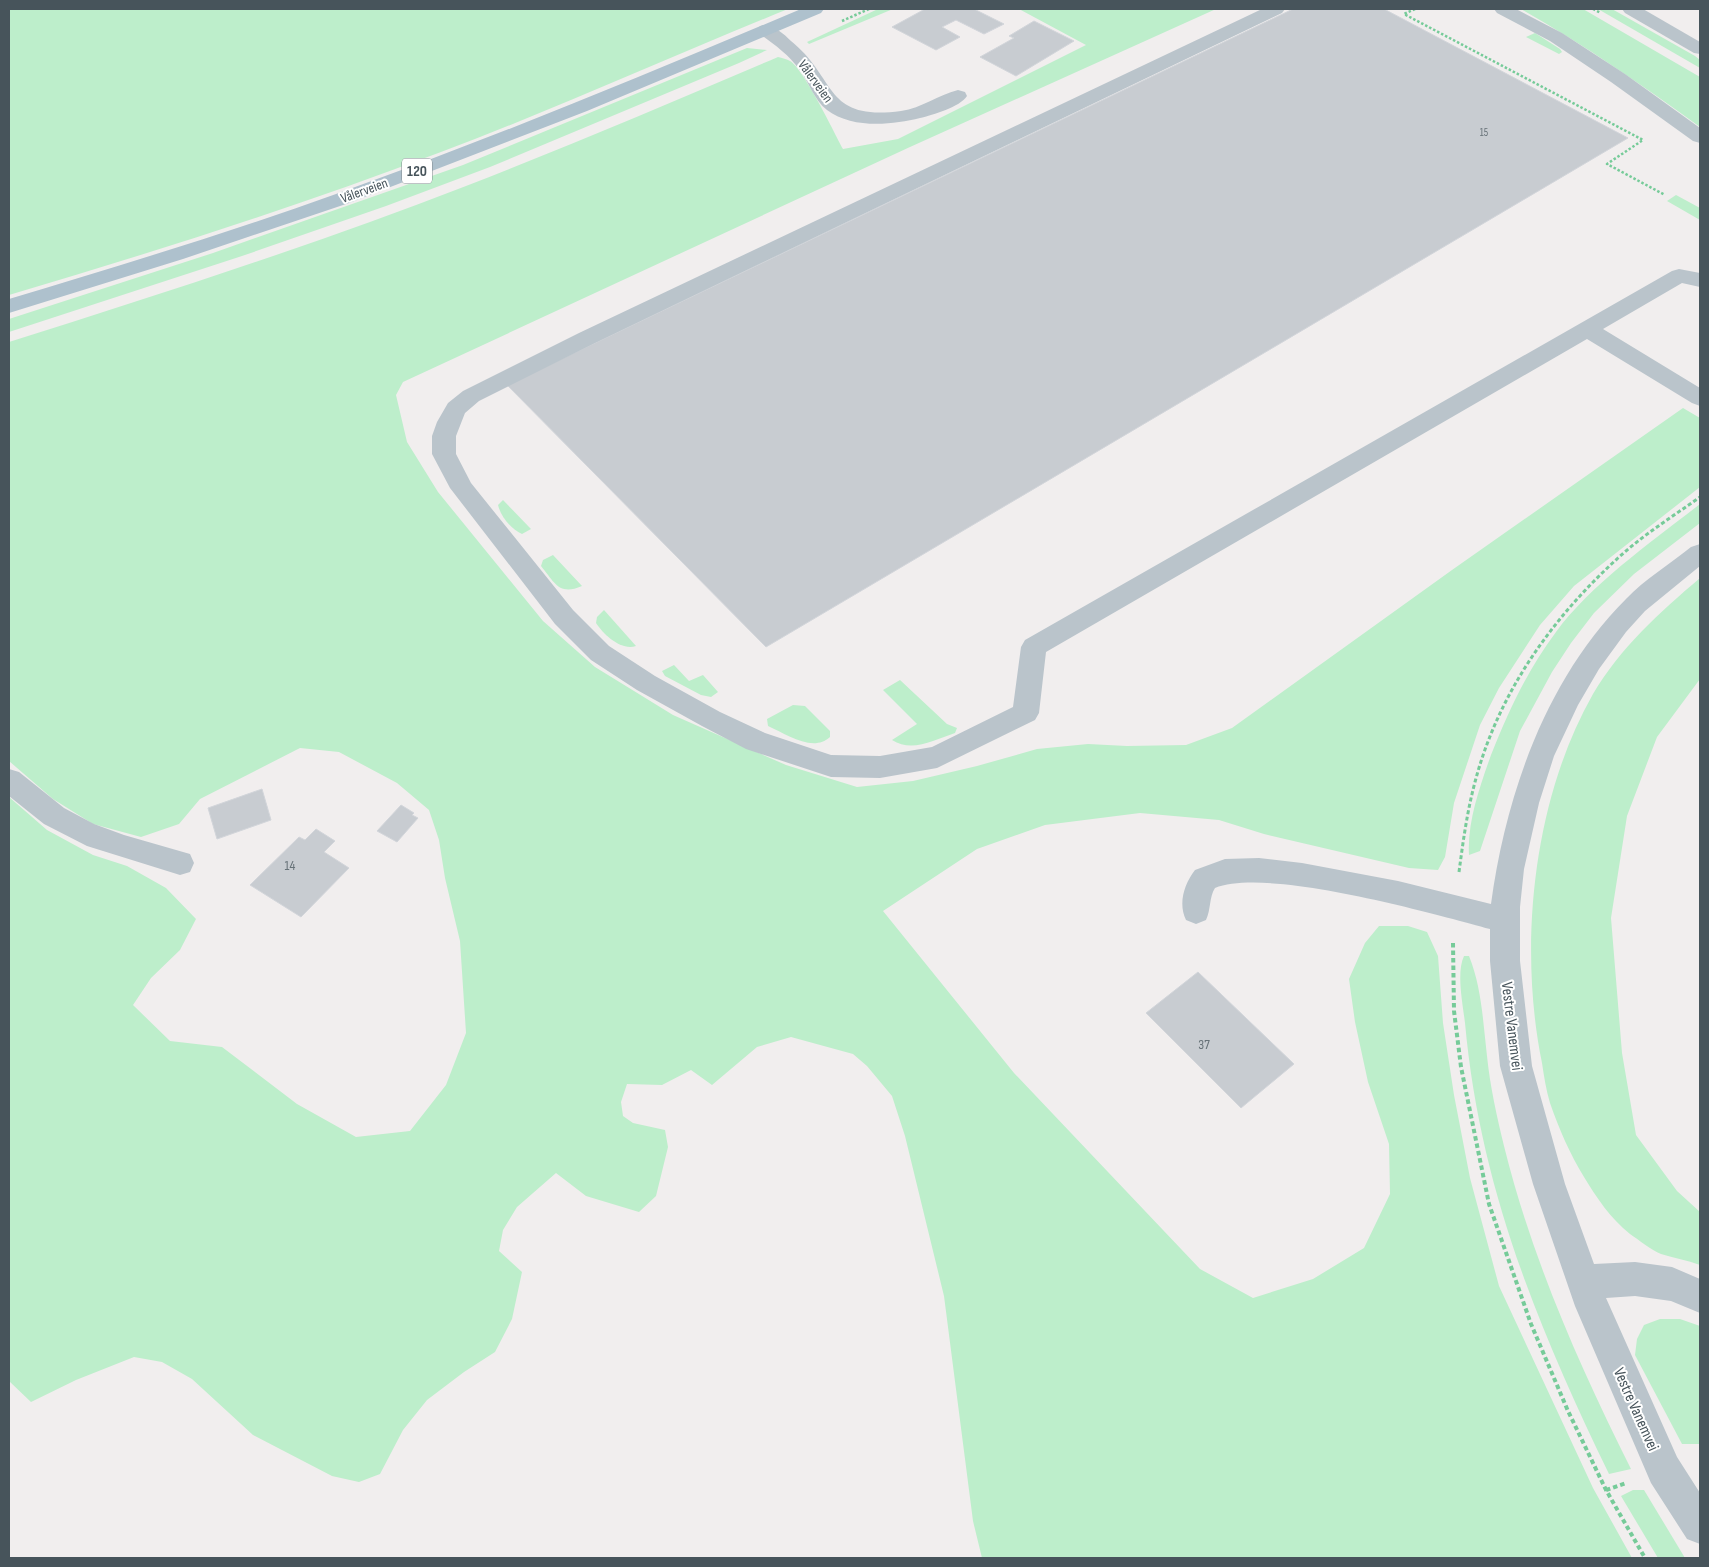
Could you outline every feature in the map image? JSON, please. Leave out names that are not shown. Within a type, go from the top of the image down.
[{"type":"main road","name":"Vålerveien","points":[[9,306],[192,250],[340,199],[547,121],[815,9]]},
{"type":"street","points":[[1276,9],[470,396],[456,408],[448,422],[444,436],[444,454],[462,488],[564,617],[600,653],[654,688],[756,741],[831,766],[880,767],[937,757],[1026,713],[1034,647],[1679,276],[1700,280]]},
{"type":"street","points":[[1503,9],[1556,37],[1700,137]]},
{"type":"street","points":[[1631,9],[1692,36],[1700,49]]},
{"type":"street","name":"Vålerveien","points":[[766,30],[798,56],[823,93],[840,111],[857,116],[901,117],[921,113],[958,96]]},
{"type":"street","points":[[1587,329],[1700,398]]},
{"type":"street","name":"Vestre Vanemvei","points":[[1700,553],[1636,604],[1617,625],[1590,662],[1567,701],[1540,756],[1525,803],[1510,869],[1505,920],[1505,961],[1516,1066],[1549,1184],[1592,1306],[1664,1470],[1700,1526]]},
{"type":"street","points":[[9,780],[37,804],[70,826],[115,844],[180,863]]},
{"type":"street","points":[[1196,911],[1199,888],[1205,878],[1221,871],[1246,869],[1297,874],[1366,887],[1505,920]]},
{"type":"street","points":[[1583,1282],[1635,1279],[1672,1284],[1700,1296]]},
{"type":"path","points":[[1415,9],[1404,14],[1643,140],[1607,164],[1665,195]]},
{"type":"green space","points":[[9,9],[788,9],[528,118],[388,172],[226,228],[9,295]]},
{"type":"green space","points":[[878,9],[893,9],[809,44],[807,42]]},
{"type":"green space","points":[[1019,9],[1216,9],[910,147],[403,382],[396,395],[407,442],[438,492],[543,621],[595,667],[673,715],[786,765],[857,787],[913,781],[1037,749],[1088,744],[1127,746],[1186,745],[1232,728],[1452,570],[1683,408],[1700,418],[1700,487],[1574,586],[1540,625],[1499,688],[1480,725],[1454,803],[1445,857],[1438,870],[1409,868],[1264,834],[1219,820],[1140,813],[1045,825],[977,849],[883,911],[1014,1073],[1200,1269],[1253,1298],[1313,1279],[1364,1248],[1390,1194],[1389,1144],[1368,1082],[1355,1022],[1349,979],[1365,943],[1379,926],[1408,926],[1427,932],[1438,956],[1443,1023],[1454,1095],[1470,1178],[1499,1286],[1593,1488],[1632,1558],[982,1558],[973,1521],[944,1296],[905,1136],[892,1096],[867,1066],[853,1054],[791,1037],[757,1047],[712,1085],[691,1070],[662,1085],[627,1084],[621,1102],[623,1116],[633,1123],[665,1130],[668,1147],[656,1196],[639,1212],[586,1196],[556,1173],[517,1207],[503,1230],[499,1251],[522,1272],[512,1319],[495,1352],[464,1372],[427,1400],[403,1430],[380,1474],[359,1482],[332,1476],[253,1435],[192,1379],[162,1362],[134,1357],[76,1380],[31,1402],[9,1381],[9,797],[47,830],[93,855],[127,866],[166,888],[196,919],[180,950],[151,978],[133,1005],[170,1041],[222,1047],[297,1104],[356,1137],[410,1131],[446,1085],[466,1033],[460,941],[445,878],[439,840],[429,810],[397,783],[339,752],[300,748],[200,799],[179,824],[141,837],[93,824],[53,799],[9,761],[9,342],[239,268],[410,207],[584,139],[778,57],[790,61],[803,75],[843,149],[898,139],[1086,45]]},
{"type":"green space","points":[[1521,9],[1583,9],[1700,77],[1700,127],[1612,65]]},
{"type":"green space","points":[[1598,9],[1612,9],[1695,56],[1700,60],[1700,68]]},
{"type":"green space","points":[[1535,33],[1562,52],[1559,54],[1526,37]]},
{"type":"green space","points":[[747,48],[767,50],[490,167],[386,206],[242,256],[9,332],[9,319],[213,253],[463,165]]},
{"type":"green space","points":[[1676,195],[1700,208],[1700,220],[1667,201]]},
{"type":"green space","points":[[503,500],[531,529],[522,534],[510,526],[501,514],[498,505]]},
{"type":"green space","points":[[1700,504],[1700,523],[1634,574],[1594,613],[1571,643],[1552,672],[1520,731],[1480,851],[1469,855],[1472,817],[1491,755],[1519,691],[1536,661],[1570,614],[1587,597],[1643,548]]},
{"type":"green space","points":[[553,555],[582,586],[574,589],[563,589],[554,582],[541,566],[543,560]]},
{"type":"green space","points":[[1700,578],[1700,679],[1657,737],[1627,816],[1611,918],[1622,1053],[1636,1135],[1677,1191],[1700,1212],[1700,1265],[1661,1254],[1630,1234],[1616,1222],[1604,1207],[1579,1168],[1561,1132],[1547,1093],[1535,1018],[1531,971],[1536,874],[1544,826],[1556,780],[1573,735],[1593,694],[1615,661],[1670,604]]},
{"type":"green space","points":[[604,610],[636,646],[625,646],[613,641],[596,623],[597,617]]},
{"type":"green space","points":[[674,665],[689,681],[703,675],[718,692],[711,697],[701,695],[665,676],[662,671]]},
{"type":"green space","points":[[900,680],[947,724],[957,728],[955,733],[931,742],[915,745],[900,744],[892,740],[917,724],[883,690]]},
{"type":"green space","points":[[793,705],[805,706],[830,731],[830,737],[816,743],[808,743],[768,726],[767,719]]},
{"type":"green space","points":[[1464,956],[1469,956],[1477,980],[1496,1113],[1528,1230],[1575,1351],[1631,1469],[1609,1474],[1559,1365],[1516,1255],[1498,1199],[1484,1142],[1473,1084],[1461,989],[1460,971]]},
{"type":"green space","points":[[1660,1319],[1680,1319],[1700,1326],[1700,1444],[1682,1444],[1635,1355],[1637,1339],[1644,1325]]},
{"type":"green space","points":[[1633,1490],[1644,1490],[1685,1558],[1658,1558],[1621,1496]]},
{"type":"building","points":[[925,9],[974,9],[1004,24],[984,34],[956,20],[942,27],[960,37],[936,50],[892,27]]},
{"type":"building","points":[[1293,9],[1384,9],[1628,138],[766,647],[507,385]]},
{"type":"building","points":[[1034,21],[1074,41],[1016,76],[980,57],[1014,38],[1009,36]]},
{"type":"building","points":[[262,789],[271,820],[217,839],[208,808]]},
{"type":"building","points":[[401,805],[414,813],[412,815],[418,818],[397,842],[377,831]]},
{"type":"building","points":[[316,829],[335,841],[324,852],[349,868],[301,917],[250,885],[299,837],[305,840]]},
{"type":"building","points":[[1198,972],[1294,1064],[1241,1108],[1146,1013]]}]
